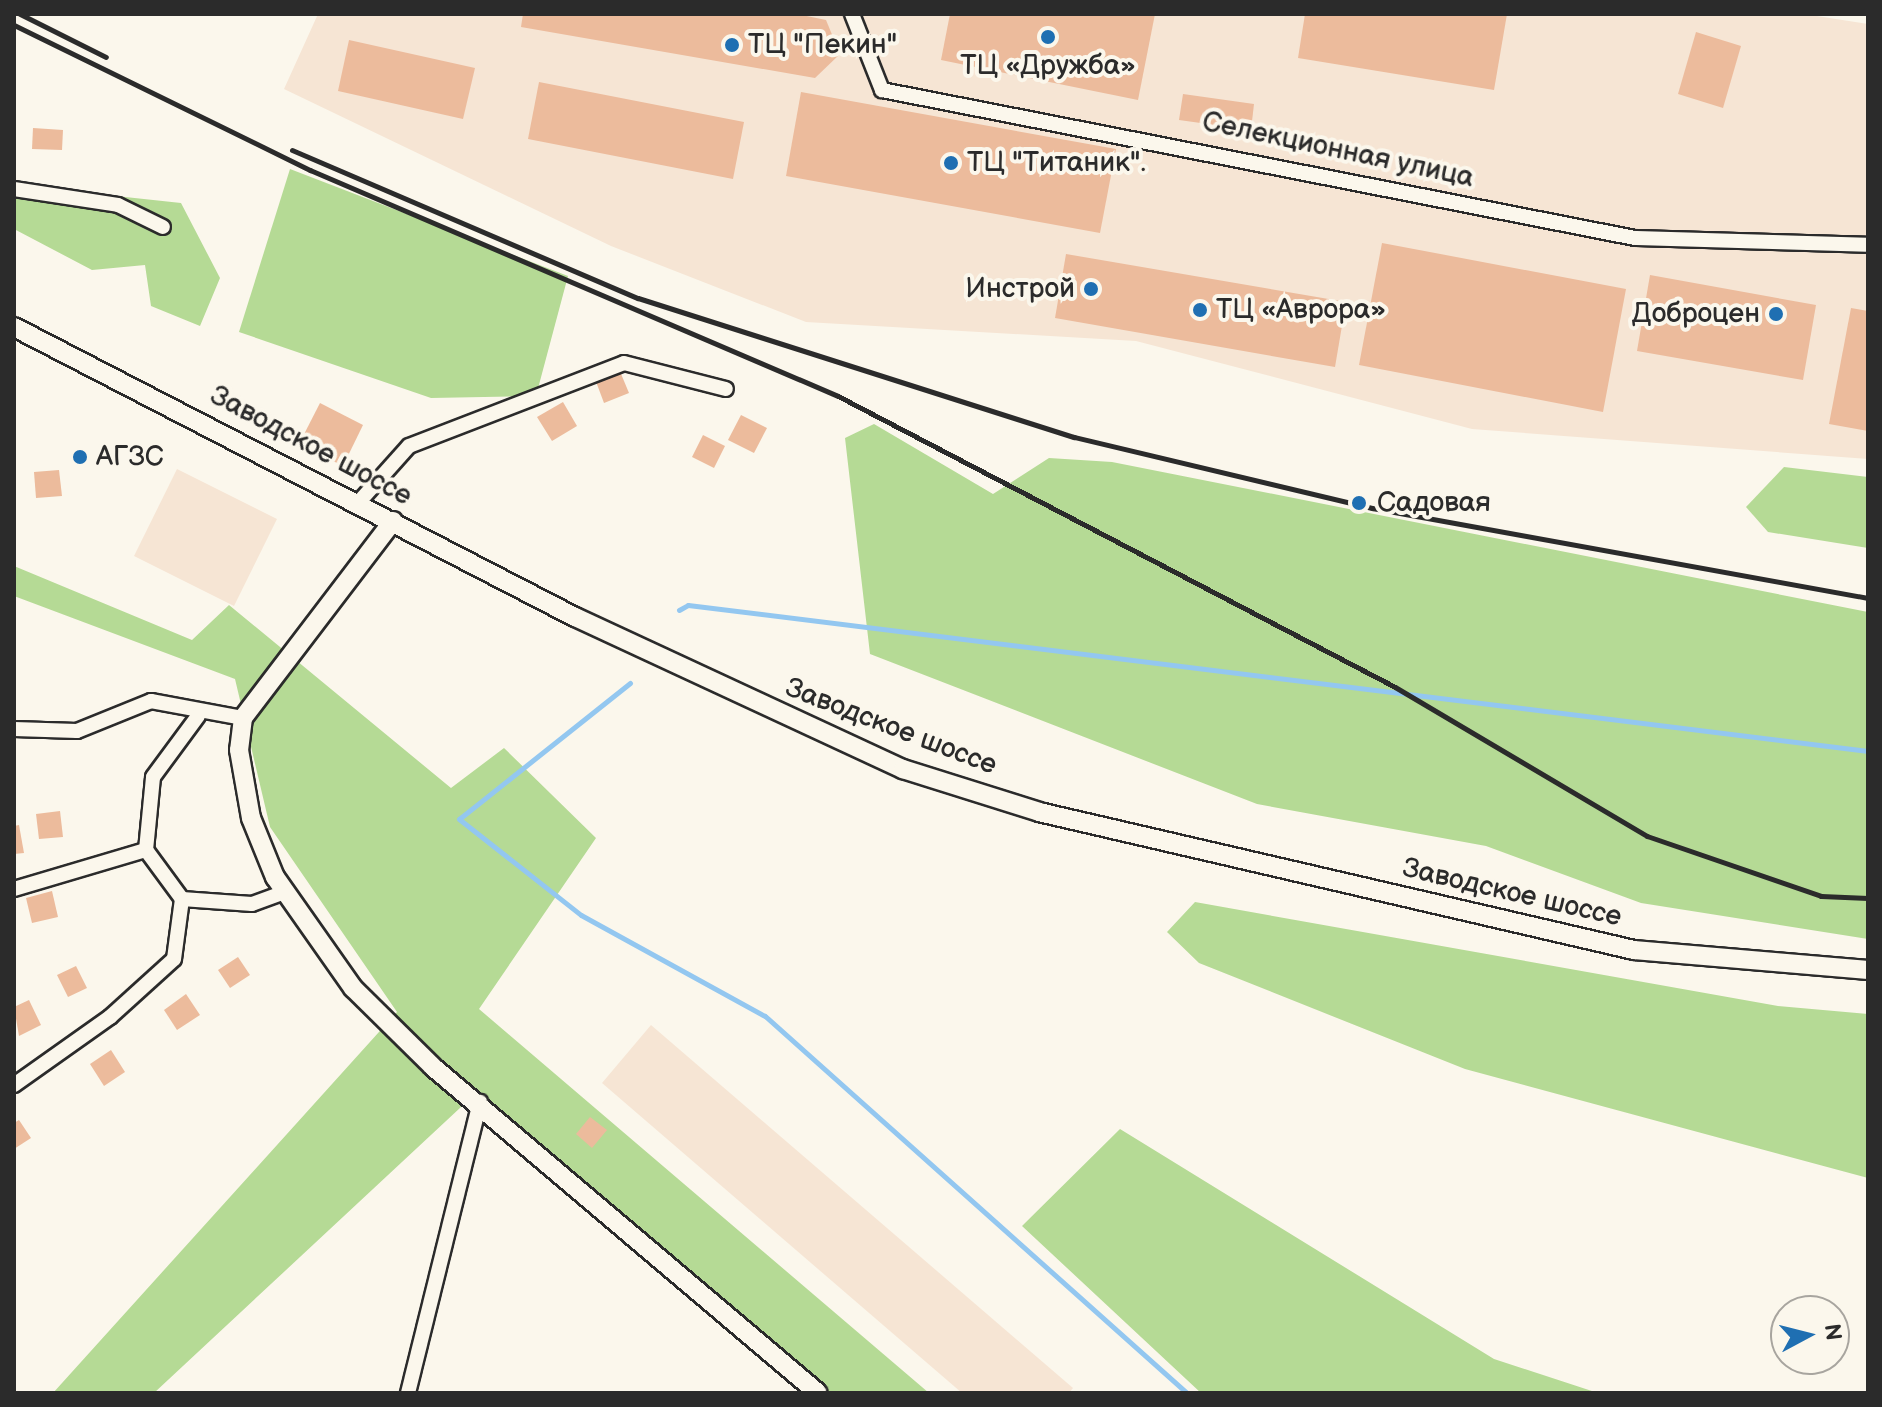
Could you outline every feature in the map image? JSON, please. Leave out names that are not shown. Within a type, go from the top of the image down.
[{"type":"main road","name":"Заводское шоссе","points":[[14,327],[759,706],[903,769],[1039,812],[1634,950],[1868,970]]},
{"type":"main road","points":[[393,521],[243,718],[239,750],[251,818],[285,892],[353,988],[433,1067],[480,1102],[818,1393]]},
{"type":"street","name":"Селекционная улица","points":[[852,14],[882,90],[1635,238],[1868,245]]},
{"type":"street","points":[[14,189],[118,205],[163,227]]},
{"type":"street","points":[[358,503],[409,446],[624,363],[726,389]]},
{"type":"street","points":[[14,729],[77,731],[151,701],[198,716],[243,718]]},
{"type":"street","points":[[14,1085],[110,1017],[174,959],[182,899],[146,850],[153,777],[198,716]]},
{"type":"street","points":[[14,889],[146,850]]},
{"type":"street","points":[[182,899],[252,904],[285,892]]},
{"type":"street","points":[[408,1393],[480,1102]]},
{"type":"shaded area","points":[[318,14],[1804,14],[1868,24],[1868,459],[1472,429],[1136,341],[806,322],[611,246],[284,89]]},
{"type":"shaded area","points":[[177,469],[277,519],[234,606],[134,556]]},
{"type":"shaded area","points":[[651,1025],[1073,1388],[1069,1393],[962,1393],[602,1083]]},
{"type":"green space","points":[[290,169],[568,276],[536,396],[431,398],[239,332]]},
{"type":"green space","points":[[14,185],[181,203],[220,278],[200,326],[151,306],[145,265],[92,270],[14,229]]},
{"type":"green space","points":[[874,424],[993,494],[1049,458],[1112,462],[1868,612],[1868,939],[1641,903],[1486,846],[1257,804],[870,654],[845,438]]},
{"type":"green space","points":[[1784,467],[1868,477],[1868,548],[1768,532],[1746,507]]},
{"type":"green space","points":[[14,566],[192,640],[229,605],[451,788],[504,748],[596,838],[479,1009],[929,1393],[812,1393],[475,1094],[154,1393],[53,1393],[397,1012],[270,827],[235,679],[14,596]]},
{"type":"green space","points":[[1195,902],[1778,1006],[1868,1014],[1868,1178],[1465,1069],[1199,963],[1167,932]]},
{"type":"green space","points":[[1120,1129],[1494,1359],[1598,1393],[1201,1393],[1022,1226]]},
{"type":"building","name":"ТЦ \"Пекин\"","points":[[523,14],[797,14],[826,20],[840,54],[815,78],[521,27]]},
{"type":"building","name":"ТЦ «Дружба»","points":[[950,14],[1155,14],[1138,100],[941,60]]},
{"type":"building","points":[[1305,14],[1507,14],[1494,90],[1298,58]]},
{"type":"building","points":[[1696,32],[1741,46],[1723,108],[1678,94]]},
{"type":"building","points":[[349,40],[475,68],[463,119],[338,91]]},
{"type":"building","points":[[539,82],[744,122],[733,179],[528,139]]},
{"type":"building","name":"ТЦ \"Титаник\".","points":[[801,92],[1116,149],[1100,233],[786,176]]},
{"type":"building","points":[[1183,94],[1254,104],[1251,130],[1179,120]]},
{"type":"building","points":[[33,128],[63,130],[62,150],[32,149]]},
{"type":"building","points":[[1382,243],[1626,289],[1603,412],[1359,365]]},
{"type":"building","name":"ТЦ «Аврора»","points":[[1066,254],[1346,302],[1335,367],[1055,318]]},
{"type":"building","points":[[1650,275],[1816,305],[1803,380],[1637,351]]},
{"type":"building","points":[[1851,308],[1868,311],[1868,431],[1829,424]]},
{"type":"building","points":[[619,369],[629,393],[604,403],[595,379]]},
{"type":"building","points":[[563,402],[577,426],[552,441],[537,417]]},
{"type":"building","points":[[320,403],[363,425],[343,466],[299,444]]},
{"type":"building","points":[[741,415],[767,428],[754,453],[728,440]]},
{"type":"building","points":[[703,435],[725,446],[714,468],[692,457]]},
{"type":"building","points":[[59,470],[62,496],[36,498],[34,472]]},
{"type":"building","points":[[60,811],[63,837],[39,839],[36,814]]},
{"type":"building","points":[[19,825],[24,853],[14,854],[14,826]]},
{"type":"building","points":[[52,891],[58,917],[32,923],[26,898]]},
{"type":"building","points":[[238,957],[250,975],[230,988],[218,970]]},
{"type":"building","points":[[76,966],[87,988],[68,997],[57,975]]},
{"type":"building","points":[[186,994],[200,1015],[177,1030],[164,1010]]},
{"type":"building","points":[[29,1000],[41,1025],[19,1036],[14,1007]]},
{"type":"building","points":[[111,1050],[125,1072],[104,1086],[90,1064]]},
{"type":"building","points":[[590,1117],[607,1130],[592,1148],[576,1134]]},
{"type":"building","points":[[19,1120],[31,1138],[14,1149],[14,1123]]},
{"type":"waterway","points":[[679,610],[688,605],[1868,751]]},
{"type":"waterway","points":[[630,683],[459,819],[581,915],[765,1016],[1187,1393]]},
{"type":"railway","points":[[20,14],[106,57]]},
{"type":"railway","points":[[14,25],[310,170],[838,396],[1395,687],[1647,836],[1821,896],[1868,898]]},
{"type":"railway","points":[[292,150],[638,298],[1074,437],[1372,508],[1868,598]]},
{"type":"place","name":"ТЦ «Дружба»","points":[[1048,37]]},
{"type":"place","name":"ТЦ \"Пекин\"","points":[[732,45]]},
{"type":"place","name":"ТЦ \"Титаник\".","points":[[951,163]]},
{"type":"place","name":"Инстрой","points":[[1091,289]]},
{"type":"place","name":"ТЦ «Аврора»","points":[[1200,310]]},
{"type":"place","name":"Доброцен","points":[[1776,314]]},
{"type":"place","name":"АГЗС","points":[[80,457]]},
{"type":"place","name":"Садовая","points":[[1359,503]]}]
